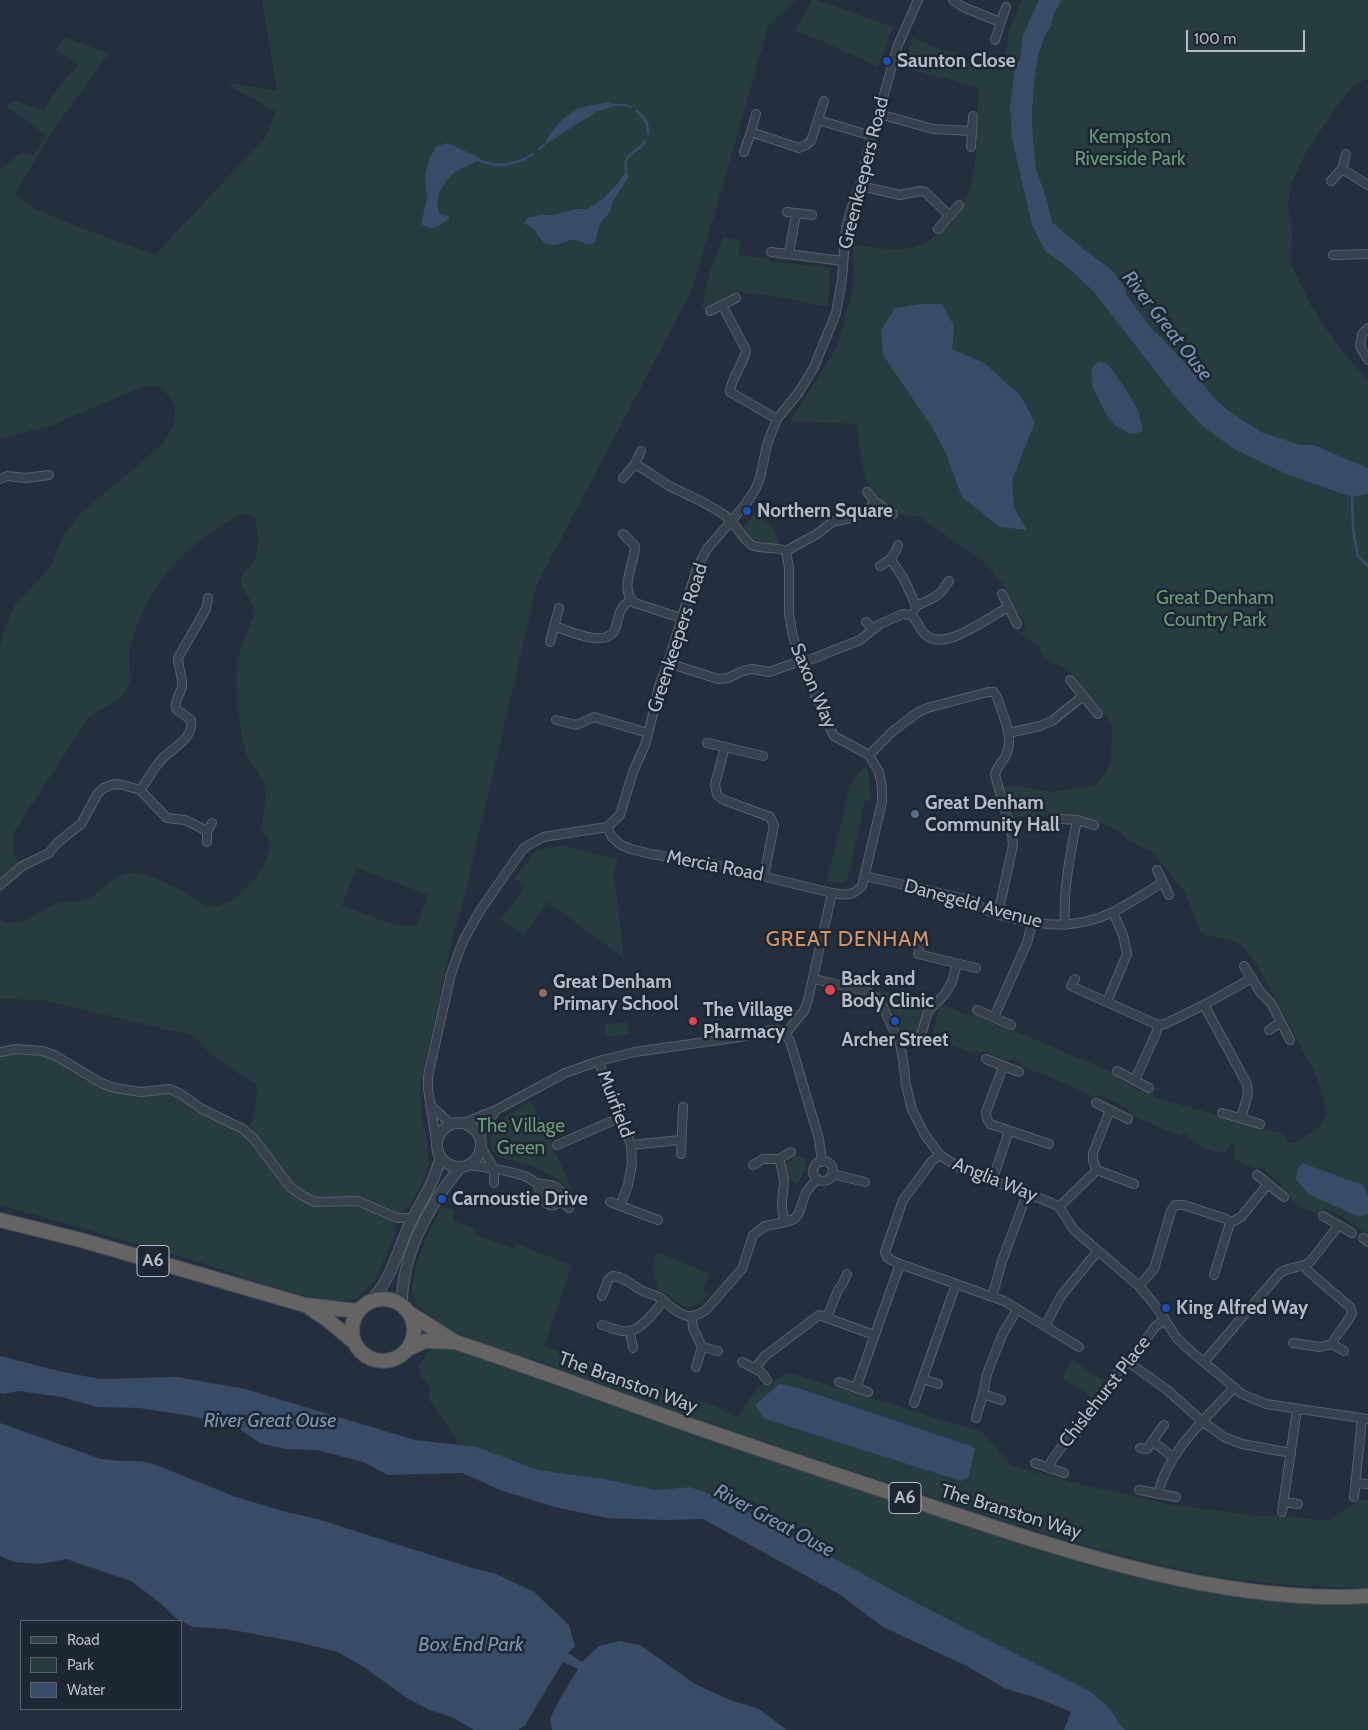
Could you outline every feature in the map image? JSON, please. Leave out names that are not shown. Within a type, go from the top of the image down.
[{"type":"highway","name":"A6","points":[[0,1220],[81,1240],[305,1305],[358,1311]]},
{"type":"highway","points":[[377,1299],[395,1301],[406,1310],[414,1325],[414,1337],[410,1348],[394,1360],[384,1362],[365,1356],[353,1341],[353,1320],[358,1311],[369,1302],[377,1299]]},
{"type":"highway","name":"A6","points":[[305,1305],[329,1321],[353,1341]]},
{"type":"highway","name":"The Branston Way","points":[[406,1310],[455,1342],[845,1478],[971,1520],[1095,1557],[1186,1580],[1269,1594],[1340,1598],[1368,1596]]},
{"type":"highway","name":"The Branston Way","points":[[410,1348],[425,1341],[455,1342]]},
{"type":"street","name":"Greenkeepers Road","points":[[607,827],[620,815],[632,772],[642,753],[659,686],[668,663],[694,575],[707,549],[755,490],[760,478],[767,445],[778,419],[807,380],[825,342],[839,299],[846,228],[851,209],[860,186],[898,45],[918,0]]},
{"type":"street","points":[[954,0],[963,7],[1000,22]]},
{"type":"street","points":[[995,40],[1006,7]]},
{"type":"street","points":[[751,132],[799,148],[806,146],[811,141],[824,101]]},
{"type":"street","points":[[744,152],[756,114]]},
{"type":"street","points":[[879,114],[920,126],[972,131]]},
{"type":"street","points":[[971,147],[973,116]]},
{"type":"street","points":[[818,120],[872,136]]},
{"type":"street","points":[[1331,181],[1342,169],[1346,154]]},
{"type":"street","points":[[1342,169],[1368,185]]},
{"type":"street","points":[[860,186],[900,195],[920,191],[925,192],[950,216]]},
{"type":"street","points":[[938,229],[959,205]]},
{"type":"street","points":[[787,212],[812,216]]},
{"type":"street","points":[[789,254],[796,213]]},
{"type":"street","points":[[770,252],[843,260]]},
{"type":"street","points":[[1338,257],[1368,254]]},
{"type":"street","points":[[710,312],[736,298]]},
{"type":"street","points":[[722,305],[746,350],[746,357],[730,386],[730,392],[778,419]]},
{"type":"street","points":[[1368,328],[1362,334],[1360,347],[1368,360]]},
{"type":"street","points":[[623,478],[635,464],[640,451]]},
{"type":"street","points":[[635,464],[669,485],[718,511],[731,521],[750,544],[757,547],[781,548],[786,551],[817,534],[832,522],[851,518],[867,510],[875,502]]},
{"type":"street","points":[[0,479],[7,476],[26,478],[49,475]]},
{"type":"street","points":[[867,492],[875,502],[893,514]]},
{"type":"street","points":[[623,534],[635,546],[635,554],[628,579],[631,600],[681,618]]},
{"type":"street","points":[[880,566],[891,560],[896,553],[898,545]]},
{"type":"street","name":"Saxon Way","points":[[786,551],[789,568],[789,614],[792,638],[801,662],[834,736],[869,754]]},
{"type":"street","points":[[891,560],[904,579],[916,606]]},
{"type":"street","points":[[911,615],[916,606],[935,597],[949,581]]},
{"type":"street","points":[[1002,594],[1007,608],[1017,624]]},
{"type":"street","points":[[140,790],[160,760],[182,743],[192,725],[191,720],[176,709],[175,704],[182,691],[183,682],[178,658],[206,609],[208,598]]},
{"type":"street","points":[[554,626],[601,640],[610,637],[615,630],[618,613],[622,606],[631,600]]},
{"type":"street","points":[[550,642],[559,608]]},
{"type":"street","points":[[668,663],[718,679],[724,679],[752,669],[769,672],[812,659],[860,640],[880,624],[903,614],[911,615],[925,635],[937,640],[959,635],[1007,608]]},
{"type":"street","points":[[206,609],[213,616]]},
{"type":"street","points":[[866,622],[873,629]]},
{"type":"street","points":[[1070,680],[1098,714]]},
{"type":"street","points":[[785,1034],[804,1010],[814,980],[832,893],[852,894],[862,886],[865,876],[882,802],[882,787],[878,772],[869,754],[893,731],[917,713],[927,708],[988,692],[994,692],[997,697],[1010,745],[995,775],[1012,834],[1013,845],[998,914]]},
{"type":"street","points":[[1008,733],[1052,722],[1084,696]]},
{"type":"street","points":[[556,720],[576,725],[594,717],[648,733]]},
{"type":"street","points":[[707,743],[763,756]]},
{"type":"street","points":[[725,747],[715,784],[717,795],[724,800],[770,817],[774,825],[764,876]]},
{"type":"street","points":[[0,885],[22,866],[49,853],[63,838],[81,824],[87,815],[92,801],[104,788],[114,784],[123,784],[140,790],[166,818],[185,820],[207,831]]},
{"type":"street","points":[[1062,819],[1078,820],[1094,825]]},
{"type":"street","points":[[1065,925],[1064,912],[1068,870],[1078,820]]},
{"type":"street","points":[[207,842],[207,831],[212,823]]},
{"type":"street","points":[[537,1183],[545,1202],[550,1206],[556,1205],[561,1201],[562,1192],[558,1187],[537,1183],[528,1178],[494,1169],[452,1167],[440,1159],[436,1150],[428,1076],[451,974],[464,939],[480,911],[517,857],[534,841],[550,835],[607,827]]},
{"type":"street","name":"Mercia Road","points":[[607,827],[612,837],[621,845],[630,849],[717,865],[832,893]]},
{"type":"street","points":[[1157,870],[1169,895]]},
{"type":"street","name":"Danegeld Avenue","points":[[865,876],[970,900],[977,902],[987,911],[1032,923],[1065,925],[1089,921],[1113,912],[1162,882]]},
{"type":"street","points":[[1108,1002],[1127,954],[1123,935],[1113,912]]},
{"type":"street","points":[[994,1017],[1027,943],[1032,923]]},
{"type":"street","points":[[921,941],[918,954],[976,968]]},
{"type":"street","points":[[900,1044],[919,1037],[928,1011],[952,982],[957,964]]},
{"type":"street","points":[[1244,966],[1271,1003],[1280,1024],[1290,1040]]},
{"type":"street","points":[[1075,979],[1071,986],[1158,1025],[1165,1024],[1204,1005],[1252,978]]},
{"type":"street","name":"Anglia Way","points":[[814,980],[854,987],[872,994],[883,1007],[900,1044],[912,1110],[925,1135],[940,1155],[961,1169],[1059,1207],[1074,1230],[1097,1252],[1139,1286]]},
{"type":"street","points":[[1204,1005],[1247,1084],[1248,1094],[1241,1118]]},
{"type":"street","points":[[977,1010],[1011,1025]]},
{"type":"street","points":[[1269,1030],[1280,1024]]},
{"type":"street","points":[[1135,1080],[1158,1025]]},
{"type":"street","points":[[464,1124],[599,1060],[635,1052],[778,1030],[785,1034],[790,1041],[797,1062],[819,1139],[822,1162]]},
{"type":"street","points":[[0,1052],[16,1049],[42,1051],[56,1056],[114,1088],[141,1092],[170,1089],[181,1094],[202,1109],[243,1129],[254,1140],[290,1187],[301,1195],[315,1202],[358,1201],[397,1218],[413,1218]]},
{"type":"street","points":[[986,1059],[1019,1072]]},
{"type":"street","name":"Muirfield","points":[[599,1060],[619,1118],[631,1145],[632,1164],[628,1185],[620,1206]]},
{"type":"street","points":[[1003,1067],[986,1112],[986,1119],[990,1124],[1049,1144]]},
{"type":"street","points":[[1117,1071],[1148,1088]]},
{"type":"street","points":[[1096,1103],[1128,1119]]},
{"type":"street","points":[[430,1105],[451,1124]]},
{"type":"street","points":[[681,1154],[682,1107]]},
{"type":"street","points":[[406,1310],[402,1290],[408,1262],[423,1224],[435,1200],[465,1167],[479,1155],[480,1142],[496,1110]]},
{"type":"street","points":[[1110,1110],[1093,1153],[1093,1161],[1097,1170],[1134,1184]]},
{"type":"street","points":[[1222,1113],[1260,1124]]},
{"type":"street","points":[[557,1144],[619,1118]]},
{"type":"street","points":[[436,1141],[444,1128],[451,1124],[470,1126],[494,1169],[494,1183]]},
{"type":"street","points":[[992,1180],[1009,1131]]},
{"type":"street","points":[[572,1139],[576,1148]]},
{"type":"street","points":[[631,1145],[680,1140]]},
{"type":"street","points":[[753,1165],[762,1159],[779,1159],[791,1152]]},
{"type":"street","points":[[940,1155],[932,1162],[903,1200],[885,1252],[889,1259],[1004,1301],[1079,1347]]},
{"type":"street","points":[[369,1302],[385,1284],[413,1218],[434,1181],[440,1159]]},
{"type":"street","points":[[779,1159],[784,1182],[781,1208],[786,1222]]},
{"type":"street","points":[[817,1179],[813,1170],[816,1164],[822,1162],[830,1165],[832,1174]]},
{"type":"street","points":[[1059,1207],[1097,1170]]},
{"type":"street","points":[[817,1179],[826,1180],[832,1174]]},
{"type":"street","points":[[832,1174],[865,1182]]},
{"type":"street","points":[[1257,1175],[1284,1197]]},
{"type":"street","points":[[602,1296],[608,1280],[613,1276],[620,1277],[639,1290],[664,1301],[675,1311],[692,1316],[700,1315],[742,1269],[753,1235],[765,1226],[786,1222],[794,1218],[799,1213],[806,1192],[817,1179]]},
{"type":"street","points":[[1218,1271],[1230,1223],[1241,1217],[1268,1184]]},
{"type":"street","points":[[992,1297],[1002,1261],[1027,1194]]},
{"type":"street","points":[[561,1201],[569,1208]]},
{"type":"street","points":[[610,1202],[658,1220]]},
{"type":"street","points":[[1230,1223],[1226,1219],[1176,1205],[1171,1211],[1154,1268],[1139,1286],[1182,1342],[1234,1388],[1258,1402],[1365,1418],[1357,1456],[1354,1497]]},
{"type":"street","points":[[1323,1216],[1352,1232]]},
{"type":"street","points":[[397,1218],[406,1233]]},
{"type":"street","points":[[1204,1362],[1280,1273],[1287,1268],[1305,1266],[1310,1262],[1339,1225]]},
{"type":"street","points":[[1045,1326],[1061,1296],[1097,1252]]},
{"type":"street","points":[[856,1388],[900,1264]]},
{"type":"street","points":[[1305,1266],[1308,1271],[1350,1307],[1352,1313],[1350,1318],[1336,1334],[1332,1344]]},
{"type":"street","points":[[827,1318],[838,1290],[842,1286],[847,1274]]},
{"type":"street","points":[[598,1276],[608,1280]]},
{"type":"street","points":[[914,1404],[956,1284]]},
{"type":"street","points":[[602,1325],[622,1331],[630,1331],[638,1327],[664,1301]]},
{"type":"street","points":[[976,1418],[987,1374],[1003,1333],[1017,1310]]},
{"type":"street","points":[[756,1368],[765,1356],[819,1315],[874,1336]]},
{"type":"street","points":[[692,1316],[693,1328],[702,1347],[696,1367]]},
{"type":"street","name":"Chislehurst Place","points":[[1049,1468],[1052,1460],[1064,1444],[1077,1433],[1112,1380],[1155,1327],[1165,1320]]},
{"type":"street","points":[[630,1331],[633,1348]]},
{"type":"street","points":[[1298,1353],[1296,1343],[1320,1347],[1332,1344],[1344,1351]]},
{"type":"street","points":[[702,1347],[718,1351]]},
{"type":"street","points":[[742,1362],[756,1368],[767,1380]]},
{"type":"street","points":[[1128,1362],[1166,1389],[1203,1422],[1224,1437],[1242,1444],[1291,1453]]},
{"type":"street","points":[[923,1378],[938,1384]]},
{"type":"street","points":[[840,1382],[868,1392]]},
{"type":"street","points":[[1158,1494],[1161,1480],[1173,1457],[1234,1388]]},
{"type":"street","points":[[983,1394],[1001,1400]]},
{"type":"street","points":[[1282,1512],[1297,1409]]},
{"type":"street","points":[[1140,1448],[1147,1449],[1164,1425]]},
{"type":"street","points":[[1152,1442],[1173,1457]]},
{"type":"street","name":"Chislehurst Place","points":[[1035,1464],[1064,1473]]},
{"type":"street","points":[[1356,1482],[1368,1484]]},
{"type":"street","points":[[1139,1490],[1176,1497]]},
{"type":"street","points":[[1284,1502],[1298,1504]]},
{"type":"green space","points":[[262,0],[796,0],[768,26],[692,290],[537,584],[465,894],[452,940],[420,1088],[429,1164],[426,1176],[409,1208],[398,1214],[393,1222],[396,1233],[374,1282],[355,1299],[331,1302],[273,1287],[190,1259],[0,1205],[0,1048],[26,1045],[43,1047],[55,1051],[110,1083],[139,1089],[165,1086],[177,1088],[192,1096],[209,1109],[249,1129],[257,1096],[256,1084],[209,1052],[196,1038],[183,1032],[43,1000],[0,999],[0,920],[8,923],[23,922],[56,904],[85,900],[117,877],[127,873],[141,874],[165,882],[205,905],[218,905],[228,902],[237,896],[257,877],[264,866],[270,846],[269,839],[262,832],[266,791],[263,780],[250,761],[246,751],[238,709],[238,659],[254,613],[251,602],[242,586],[241,579],[253,563],[257,553],[258,541],[255,518],[250,515],[241,514],[202,539],[171,568],[158,585],[147,604],[130,647],[130,680],[126,691],[117,700],[95,713],[86,721],[14,832],[13,851],[23,873],[0,893],[0,647],[6,625],[15,605],[52,565],[59,544],[82,512],[163,444],[175,420],[175,406],[165,391],[158,387],[148,386],[52,425],[0,439],[0,170],[21,153],[34,155],[46,135],[7,107],[14,101],[44,110],[60,85],[79,65],[55,50],[65,38],[109,53],[54,129],[15,193],[33,208],[155,255],[265,138],[276,112],[228,85],[238,84],[277,91]],"holes":[[[356,868],[426,894],[427,898],[417,926],[395,925],[342,906]]]},
{"type":"green space","points":[[812,0],[817,0],[893,27],[878,67],[822,41],[795,31]]},
{"type":"green space","name":"Great Denham Country Park","points":[[1022,0],[1039,0],[1023,35],[1020,60],[1015,66],[1010,106],[1012,139],[1032,225],[1045,251],[1066,266],[1093,291],[1173,394],[1201,425],[1352,497],[1368,494],[1368,1235],[1345,1218],[1323,1208],[1319,1215],[1299,1206],[1287,1195],[1288,1193],[1282,1188],[1282,1185],[1261,1167],[1257,1170],[1234,1159],[1233,1155],[1236,1146],[1231,1143],[1225,1152],[1208,1150],[1184,1133],[1180,1136],[1130,1115],[1128,1109],[1103,1096],[1092,1096],[1025,1068],[1019,1062],[1001,1059],[987,1052],[974,1052],[932,1040],[938,1012],[942,1004],[972,1017],[974,1013],[978,1017],[1006,1029],[1010,1029],[1114,1073],[1117,1078],[1141,1092],[1147,1090],[1157,1098],[1224,1117],[1226,1120],[1281,1133],[1289,1143],[1295,1143],[1318,1128],[1327,1114],[1318,1079],[1259,968],[1244,947],[1232,940],[1205,935],[1201,931],[1185,892],[1153,853],[1129,841],[1119,831],[1095,820],[1073,815],[1015,817],[1004,787],[1017,786],[1051,792],[1094,786],[1106,772],[1111,761],[1112,728],[1108,718],[1073,675],[1064,667],[1052,663],[1041,654],[1039,647],[1020,634],[1027,629],[1003,584],[984,562],[920,517],[904,515],[889,508],[874,496],[865,479],[856,424],[790,421],[837,347],[853,290],[854,245],[898,249],[913,248],[925,243],[952,222],[963,206],[970,188],[976,148],[978,87],[904,68],[912,38],[1004,72],[1009,31]]},
{"type":"green space","name":"Kempston Riverside Park","points":[[1062,0],[1368,0],[1368,79],[1357,83],[1346,93],[1305,154],[1291,184],[1288,207],[1292,232],[1290,262],[1311,306],[1339,348],[1368,380],[1368,468],[1314,445],[1300,445],[1261,432],[1229,411],[1215,399],[1191,369],[1149,325],[1126,294],[1125,286],[1112,270],[1052,222],[1047,200],[1036,169],[1032,114],[1034,81],[1039,53],[1046,33],[1051,27],[1054,14]]},
{"type":"green space","points":[[723,237],[741,241],[739,255],[769,259],[773,262],[830,268],[828,307],[775,296],[741,292],[705,310],[702,308],[709,275]]},
{"type":"green space","points":[[755,513],[770,525],[779,543],[759,541],[750,537],[742,530]]},
{"type":"green space","points":[[867,767],[872,801],[865,800],[848,878],[844,883],[827,881],[850,785],[860,771]]},
{"type":"green space","points":[[561,845],[618,860],[614,873],[624,958],[548,902],[524,935],[501,919],[525,887],[515,878],[536,851]]},
{"type":"green space","points":[[877,990],[912,998],[923,1009],[918,1032],[904,1037],[890,1007]]},
{"type":"green space","points":[[628,1022],[629,1034],[606,1037],[604,1025]]},
{"type":"green space","name":"The Village Green","points":[[531,1101],[573,1191],[567,1189],[560,1180],[530,1165],[497,1156],[490,1144],[492,1129],[498,1122]]},
{"type":"green space","points":[[794,1155],[807,1159],[804,1171],[797,1184],[787,1178],[789,1171],[785,1168],[787,1161],[792,1162]]},
{"type":"green space","points":[[442,1207],[455,1211],[452,1220],[475,1229],[474,1234],[514,1249],[516,1244],[572,1265],[544,1346],[719,1408],[737,1418],[758,1387],[789,1373],[982,1432],[1012,1466],[1087,1486],[1173,1505],[1258,1516],[1276,1515],[1329,1521],[1359,1500],[1368,1500],[1368,1588],[1327,1587],[1243,1580],[1202,1574],[1098,1549],[801,1454],[460,1335],[434,1324],[435,1319],[417,1305],[413,1295],[413,1282],[419,1255]]},
{"type":"green space","points":[[660,1253],[709,1274],[702,1289],[710,1294],[702,1301],[689,1307],[658,1289],[653,1268],[656,1255]]},
{"type":"green space","points":[[442,1345],[1091,1561],[1368,1602],[1368,1730],[1125,1730],[1110,1709],[1022,1657],[920,1605],[719,1497],[690,1487],[656,1490],[604,1479],[538,1470],[477,1447],[457,1445],[455,1436],[428,1398],[431,1389],[421,1376],[419,1366],[428,1352]]},
{"type":"green space","points":[[1072,1360],[1104,1381],[1093,1398],[1062,1378]]},
{"type":"water","points":[[1039,0],[1062,0],[1054,14],[1051,27],[1046,33],[1039,53],[1034,81],[1032,114],[1036,169],[1047,200],[1052,222],[1112,270],[1125,287],[1126,294],[1149,325],[1191,369],[1215,399],[1229,411],[1261,432],[1300,445],[1314,445],[1368,468],[1368,494],[1352,497],[1289,475],[1234,449],[1201,425],[1173,394],[1093,291],[1066,266],[1045,251],[1032,225],[1012,139],[1010,106],[1015,66],[1020,60],[1023,35]]},
{"type":"water","points":[[610,102],[612,107],[598,111],[544,145],[551,133],[565,117],[577,109]]},
{"type":"water","points":[[448,143],[480,158],[476,162],[460,169],[445,183],[437,202],[441,215],[449,216],[449,219],[439,226],[429,228],[421,224],[427,199],[425,177],[429,159],[437,146]]},
{"type":"water","points":[[626,171],[629,176],[613,201],[610,212],[601,222],[596,241],[593,243],[588,244],[572,240],[554,245],[547,244],[530,226],[524,223],[527,218],[540,215],[554,215],[576,209],[587,209],[603,199]]},
{"type":"water","points":[[920,304],[942,304],[954,326],[952,349],[984,363],[1020,395],[1035,422],[1012,480],[1014,508],[1027,530],[1000,527],[962,497],[947,456],[932,427],[883,355],[881,330],[895,308]]},
{"type":"water","points":[[1098,362],[1107,363],[1130,396],[1142,423],[1142,432],[1130,434],[1115,425],[1106,414],[1093,388],[1091,369]]},
{"type":"water","points":[[1302,1163],[1363,1185],[1368,1195],[1368,1214],[1359,1217],[1309,1194],[1296,1180],[1297,1170]]},
{"type":"water","name":"River Great Ouse","points":[[0,1356],[58,1371],[100,1379],[177,1377],[245,1389],[415,1440],[477,1447],[538,1470],[604,1479],[656,1490],[690,1487],[719,1497],[764,1520],[920,1605],[1091,1692],[1110,1709],[1125,1730],[1064,1730],[1071,1712],[1043,1700],[1004,1688],[969,1667],[883,1627],[839,1594],[703,1519],[607,1518],[555,1507],[500,1490],[462,1473],[388,1475],[363,1462],[317,1450],[285,1449],[260,1443],[239,1429],[192,1416],[139,1408],[97,1407],[62,1397],[19,1391],[2,1394],[0,1393]]},
{"type":"water","points":[[779,1384],[795,1387],[971,1446],[975,1449],[968,1478],[961,1481],[765,1419],[755,1405]]},
{"type":"water","name":"Box End Park","points":[[0,1423],[101,1459],[141,1461],[156,1465],[236,1497],[317,1519],[496,1574],[534,1592],[569,1625],[575,1646],[568,1653],[582,1662],[599,1646],[619,1641],[640,1645],[695,1684],[730,1700],[759,1709],[787,1730],[552,1730],[550,1719],[578,1669],[563,1662],[525,1725],[518,1730],[474,1730],[454,1718],[430,1710],[407,1698],[365,1668],[338,1652],[298,1642],[227,1629],[193,1627],[177,1619],[159,1602],[131,1581],[66,1559],[40,1564],[15,1562],[0,1556]]},
{"type":"waterway","points":[[611,105],[627,105],[631,107]]},
{"type":"waterway","points":[[637,111],[646,121],[648,133]]},
{"type":"waterway","points":[[626,171],[628,156],[645,141]]},
{"type":"waterway","points":[[539,149],[544,145]]},
{"type":"waterway","points":[[478,160],[499,165],[520,161],[533,154]]},
{"type":"waterway","points":[[1352,497],[1353,529],[1358,556],[1368,566]]},
{"type":"place","name":"Saunton Close","points":[[887,61]]},
{"type":"place","name":"Northern Square","points":[[747,511]]},
{"type":"place","name":"Great Denham Community Hall","points":[[915,814]]},
{"type":"place","name":"Back and Body Clinic","points":[[830,990]]},
{"type":"place","name":"Great Denham Primary School","points":[[543,993]]},
{"type":"place","name":"The Village Pharmacy","points":[[693,1021]]},
{"type":"place","name":"Archer Street","points":[[895,1021]]},
{"type":"place","name":"Carnoustie Drive","points":[[442,1199]]},
{"type":"place","name":"King Alfred Way","points":[[1166,1308]]},
{"type":"district","name":"GREAT DENHAM","points":[[848,940]]}]
